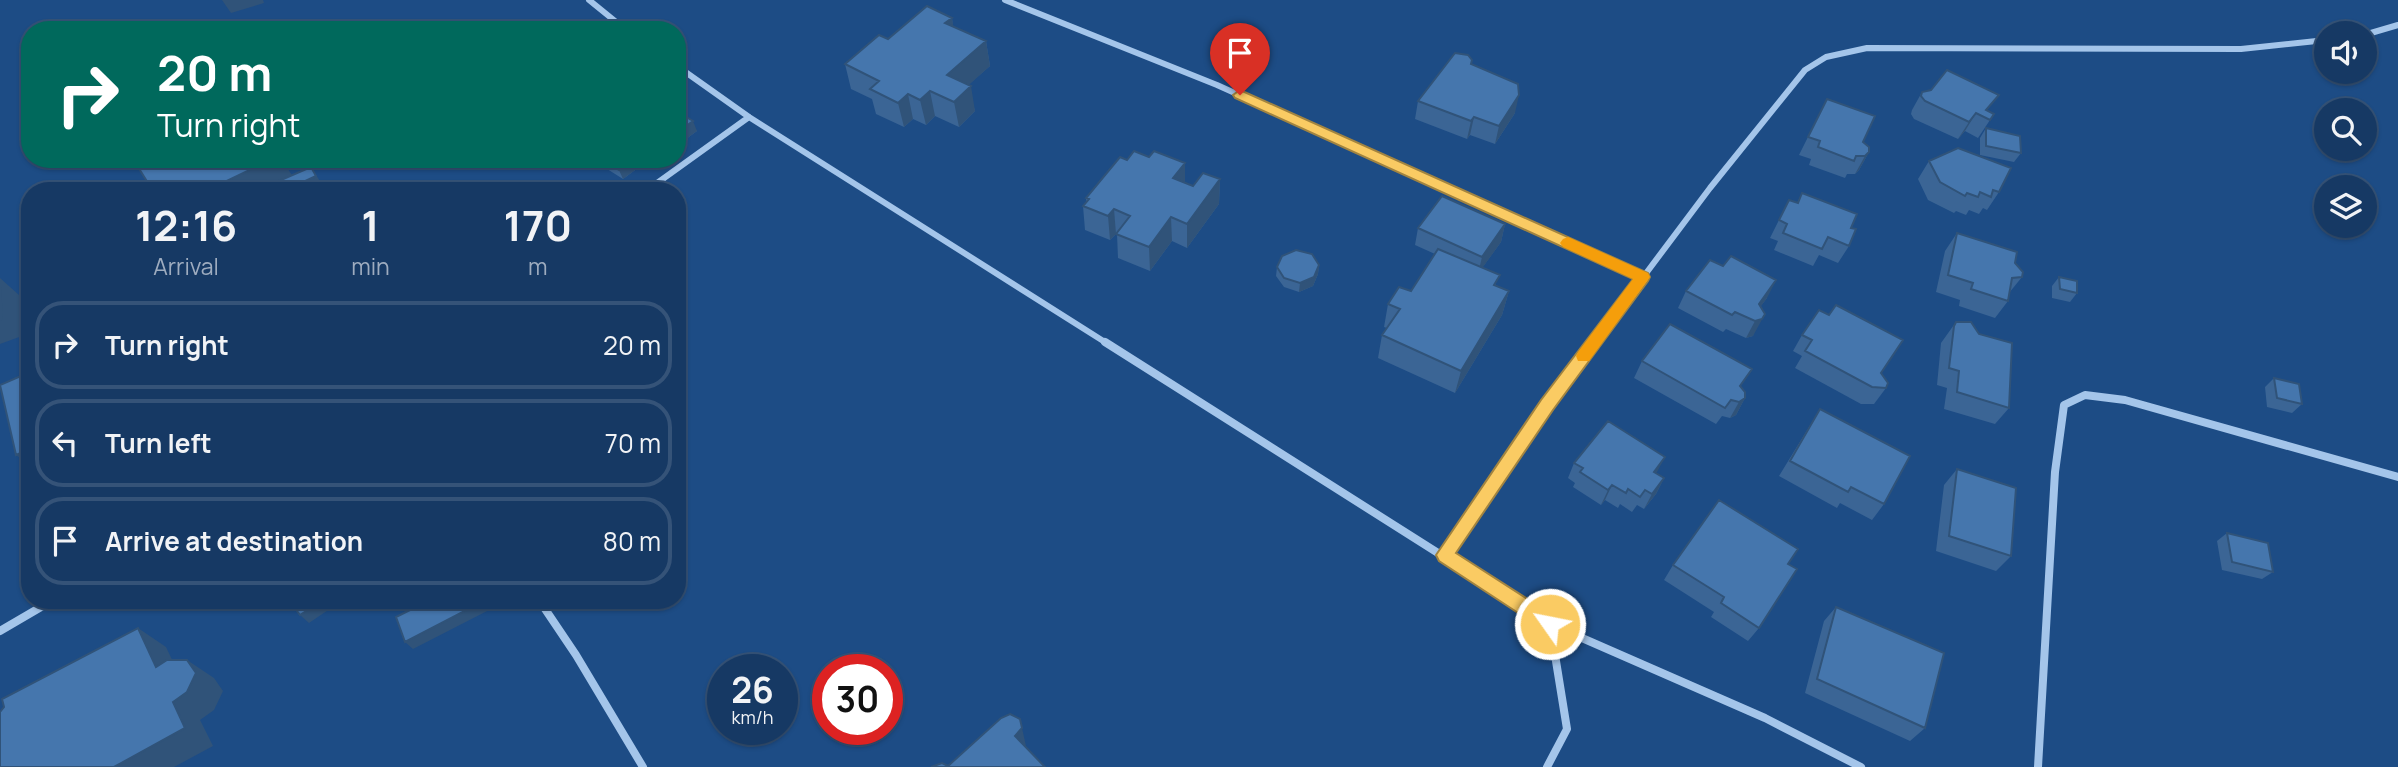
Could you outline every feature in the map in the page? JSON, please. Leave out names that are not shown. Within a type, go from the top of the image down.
[{"type":"street","points":[[589,0],[615,21]]},
{"type":"street","points":[[1005,0],[1217,85],[1643,277]]},
{"type":"street","points":[[2377,31],[2398,25]]},
{"type":"street","points":[[1445,555],[1547,405],[1643,277],[1790,88],[1805,70],[1826,57],[1867,48],[2241,49],[2314,41]]},
{"type":"street","points":[[686,72],[749,117],[1445,555],[1550,624],[1765,718],[1861,767]]},
{"type":"street","points":[[686,162],[749,117]]},
{"type":"street","points":[[659,182],[678,168]]},
{"type":"street","points":[[2038,767],[2055,471],[2064,405],[2072,397],[2087,394],[2125,400],[2398,477]]},
{"type":"street","points":[[0,631],[38,609]]},
{"type":"street","points":[[545,609],[643,767]]},
{"type":"street","points":[[1546,767],[1567,729],[1550,624]]},
{"type":"building","points":[[927,6],[952,18],[945,23],[986,41],[947,75],[971,86],[954,102],[930,91],[920,100],[908,94],[898,103],[870,89],[879,81],[845,64],[879,35],[888,39]]},
{"type":"building","points":[[1455,53],[1468,55],[1472,60],[1471,64],[1518,84],[1519,95],[1499,126],[1474,117],[1471,121],[1418,101]]},
{"type":"building","points":[[1947,70],[1999,95],[1986,110],[1994,114],[1990,120],[1976,113],[1969,122],[1925,101],[1921,96],[1922,92],[1931,90]]},
{"type":"building","points":[[1827,99],[1875,116],[1863,142],[1869,147],[1865,156],[1856,156],[1854,161],[1818,147],[1820,141],[1808,137]]},
{"type":"building","points":[[686,117],[693,121],[686,126]]},
{"type":"building","points":[[1986,128],[2020,136],[2021,153],[1986,146]]},
{"type":"building","points":[[1958,148],[2011,168],[1999,192],[1993,190],[1991,197],[1980,192],[1978,197],[1967,193],[1965,196],[1940,182],[1929,161]]},
{"type":"building","points":[[1134,151],[1149,157],[1154,151],[1185,163],[1173,178],[1193,186],[1203,173],[1220,179],[1187,224],[1171,217],[1149,247],[1116,234],[1130,216],[1114,209],[1108,216],[1083,206],[1089,199],[1086,198],[1120,157],[1127,160]]},
{"type":"building","points":[[139,168],[253,168],[225,182],[147,182]]},
{"type":"building","points":[[309,168],[312,168],[316,176],[303,182],[276,182]]},
{"type":"building","points":[[1802,193],[1857,214],[1851,228],[1856,229],[1849,246],[1828,237],[1822,249],[1783,233],[1787,224],[1779,220],[1789,200],[1798,203]]},
{"type":"building","points":[[1442,196],[1505,224],[1482,257],[1418,228]]},
{"type":"building","points":[[1957,233],[2017,252],[2015,263],[2023,272],[2022,277],[2012,278],[2008,301],[1971,289],[1973,283],[1948,275]]},
{"type":"building","points":[[1438,249],[1500,275],[1494,285],[1509,291],[1461,371],[1382,335],[1400,309],[1388,304],[1399,287],[1411,291]]},
{"type":"building","points":[[1296,250],[1312,254],[1319,265],[1314,277],[1300,283],[1284,278],[1277,267],[1282,256]]},
{"type":"building","points":[[1731,256],[1776,280],[1759,304],[1765,314],[1762,319],[1755,321],[1735,312],[1732,315],[1686,291],[1710,260],[1723,266]]},
{"type":"building","points":[[2059,277],[2077,281],[2077,293],[2060,289]]},
{"type":"building","points":[[0,286],[2,319],[0,320]]},
{"type":"building","points":[[1836,305],[1903,340],[1881,373],[1888,383],[1886,388],[1872,387],[1805,351],[1812,340],[1802,335],[1819,310],[1829,315]]},
{"type":"building","points":[[1956,322],[1971,322],[1979,334],[2012,343],[2009,408],[1957,392],[1959,371],[1949,368]]},
{"type":"building","points":[[1670,324],[1752,369],[1740,386],[1745,392],[1745,398],[1739,402],[1731,400],[1725,408],[1642,361]]},
{"type":"building","points":[[21,376],[21,453],[16,455],[0,385]]},
{"type":"building","points":[[2274,378],[2299,384],[2302,404],[2277,398]]},
{"type":"building","points":[[1820,409],[1910,456],[1884,504],[1851,487],[1848,492],[1790,461]]},
{"type":"building","points":[[1608,421],[1665,457],[1654,472],[1664,478],[1652,494],[1645,490],[1640,497],[1628,489],[1626,493],[1612,485],[1608,490],[1580,472],[1583,468],[1574,463]]},
{"type":"building","points":[[1957,469],[2016,488],[2011,556],[1949,536]]},
{"type":"building","points":[[1719,500],[1798,549],[1788,564],[1797,569],[1759,628],[1721,603],[1724,597],[1673,565]]},
{"type":"building","points":[[2227,533],[2268,543],[2273,572],[2232,562]]},
{"type":"building","points":[[1836,607],[1944,653],[1925,728],[1817,679]]},
{"type":"building","points":[[296,609],[309,609],[300,615]]},
{"type":"building","points":[[412,609],[469,609],[405,642],[396,617]]},
{"type":"building","points":[[138,628],[156,667],[167,660],[187,660],[196,673],[187,692],[173,702],[185,728],[114,767],[0,767],[0,712],[4,707],[2,699]]},
{"type":"building","points":[[1010,714],[1020,719],[1022,728],[1015,736],[1045,767],[931,767],[942,763],[948,766],[1001,718]]},
{"type":"slow traffic","points":[[1568,243],[1643,277],[1584,356]]},
{"type":"route","points":[[1240,95],[1643,277],[1547,405],[1445,555],[1550,624]]}]
